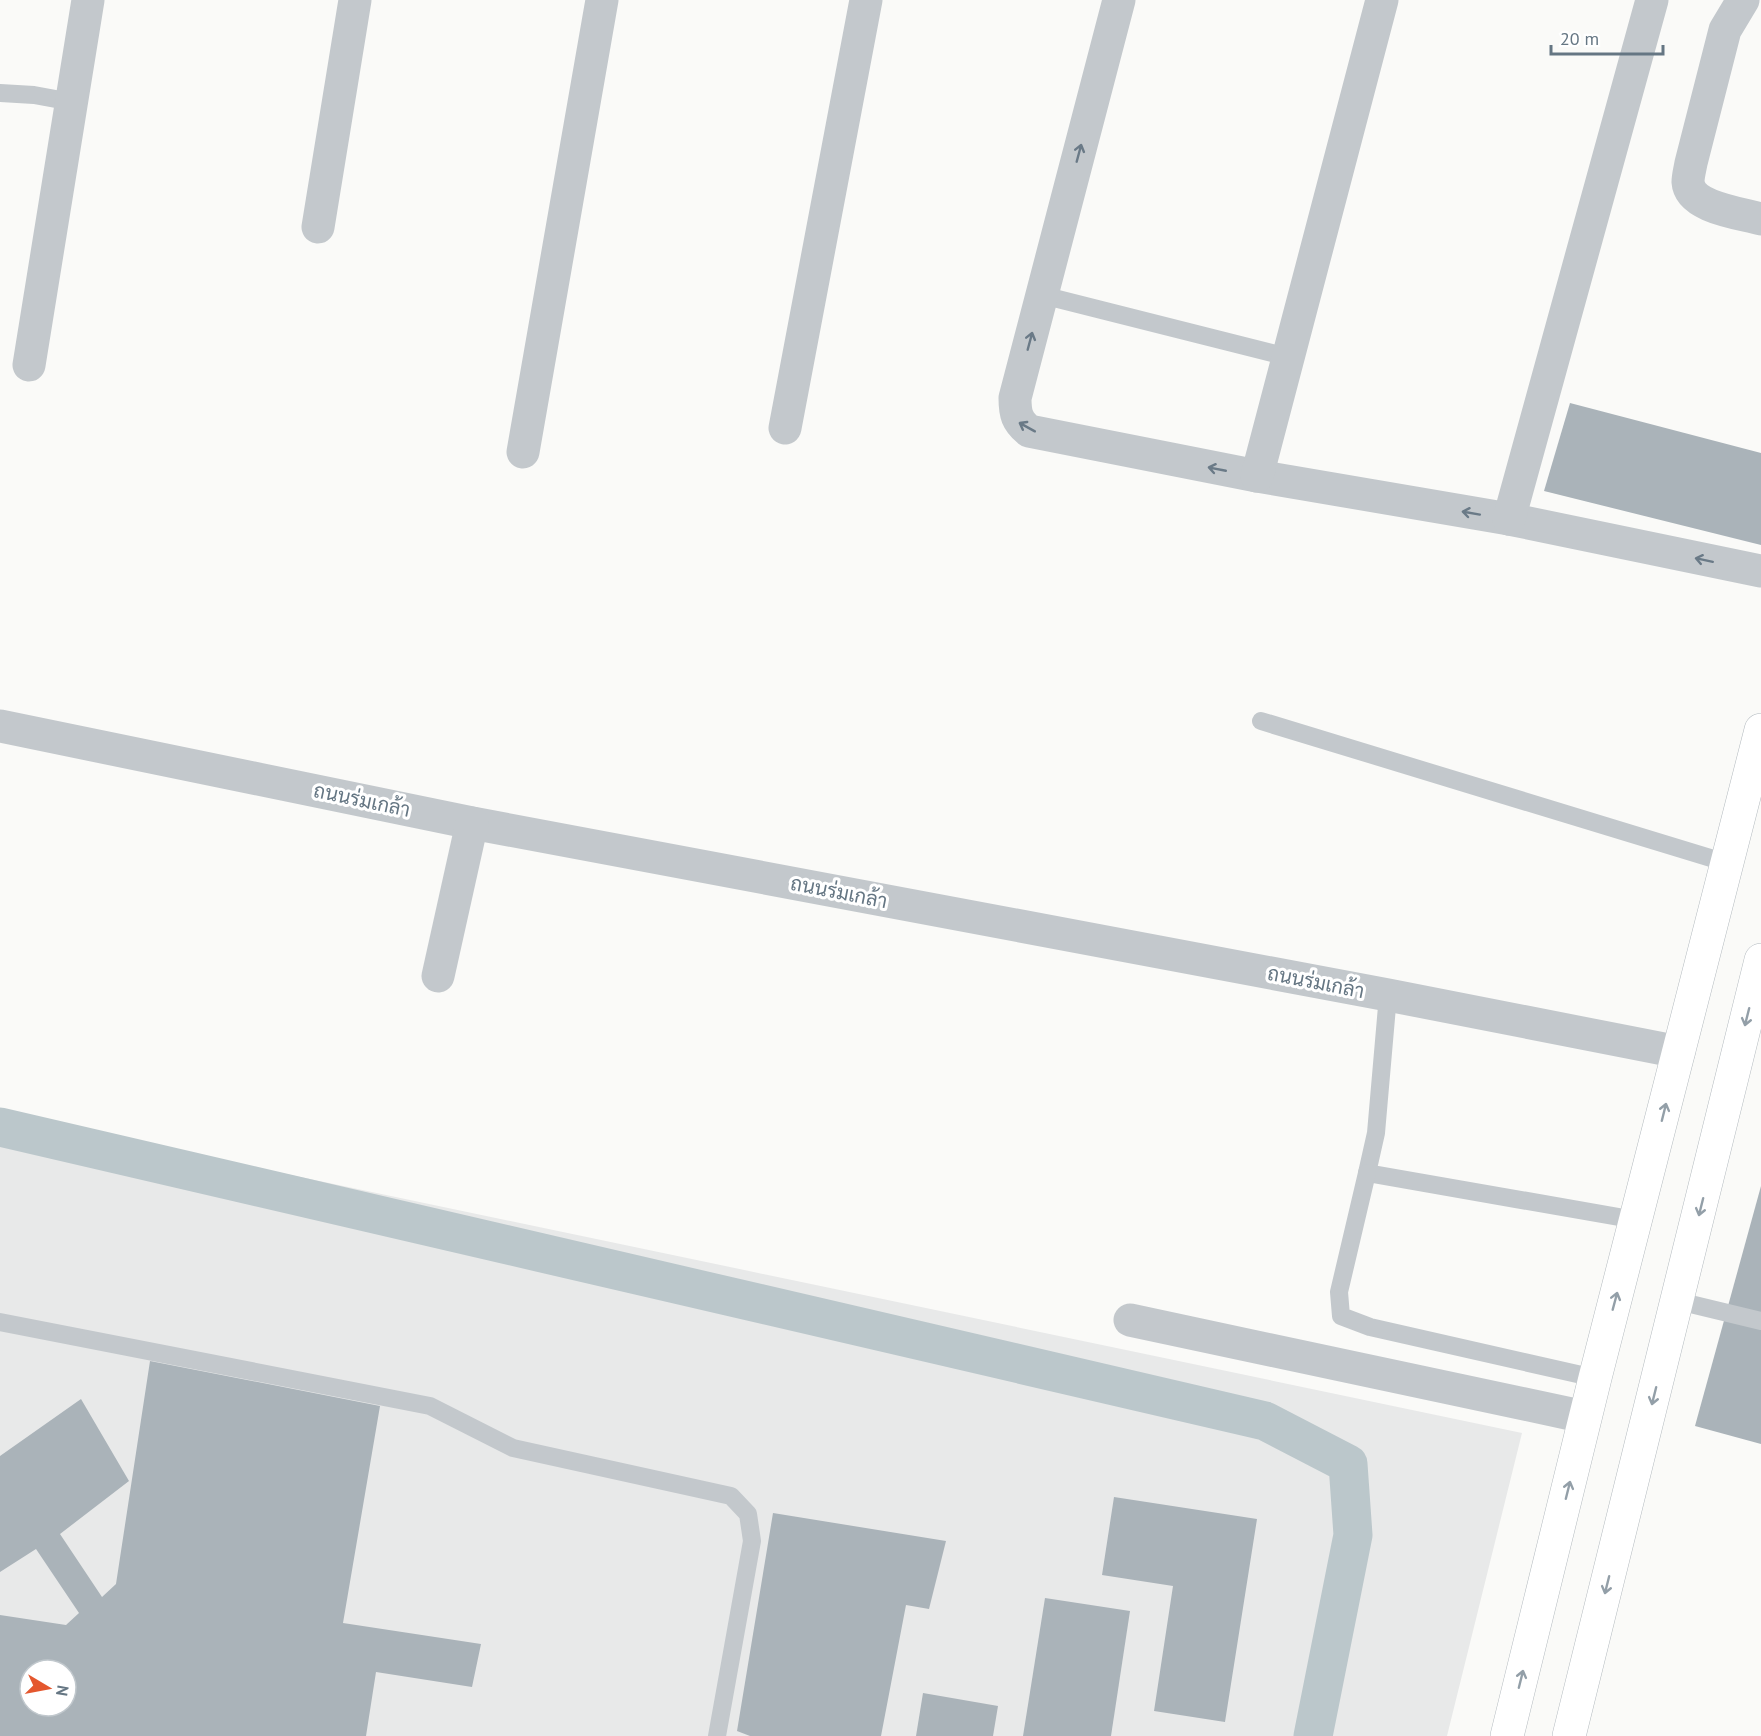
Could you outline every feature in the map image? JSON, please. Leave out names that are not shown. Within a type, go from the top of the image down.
[{"type":"main road","points":[[1508,1736],[1585,1417],[1761,730]]},
{"type":"main road","points":[[1569,1736],[1761,960]]},
{"type":"street","points":[[29,365],[88,0]]},
{"type":"street","points":[[318,227],[355,0]]},
{"type":"street","points":[[523,452],[602,0]]},
{"type":"street","points":[[784,428],[866,0]]},
{"type":"street","points":[[1119,0],[1015,398],[1015,411],[1019,423],[1029,431],[1257,477],[1509,519],[1761,572]]},
{"type":"street","points":[[1257,477],[1382,0]]},
{"type":"street","points":[[1509,519],[1652,0]]},
{"type":"street","points":[[1743,0],[1725,30],[1688,183],[1692,194],[1704,204],[1761,219]]},
{"type":"street","name":"ถนนร่มเกล้า","points":[[0,726],[472,823],[1389,995],[1679,1052]]},
{"type":"street","points":[[438,976],[472,823]]},
{"type":"street","points":[[1130,1320],[1585,1417]]},
{"type":"lane","points":[[0,93],[33,95],[72,102]]},
{"type":"lane","points":[[1042,295],[1288,357]]},
{"type":"lane","points":[[1261,721],[1727,863]]},
{"type":"lane","points":[[1389,995],[1376,1133],[1339,1292],[1341,1316],[1370,1327],[1595,1378]]},
{"type":"lane","points":[[1366,1173],[1636,1220]]},
{"type":"lane","points":[[1678,1301],[1761,1321]]},
{"type":"lane","points":[[0,1322],[430,1406],[513,1448],[731,1496],[748,1514],[752,1540],[717,1736]]},
{"type":"shaded area","points":[[0,1114],[1522,1433],[1447,1736],[0,1736]]},
{"type":"building","points":[[1570,403],[1761,453],[1761,545],[1544,491]]},
{"type":"building","points":[[1761,1186],[1761,1444],[1695,1426]]},
{"type":"building","points":[[150,1361],[380,1406],[343,1623],[481,1644],[472,1687],[376,1672],[366,1736],[0,1736],[0,1615],[66,1625],[79,1613],[36,1549],[0,1572],[0,1456],[81,1399],[129,1481],[60,1534],[102,1597],[116,1584]]},
{"type":"building","points":[[1114,1497],[1257,1519],[1225,1722],[1154,1711],[1173,1586],[1102,1575]]},
{"type":"building","points":[[773,1513],[946,1541],[929,1609],[906,1605],[881,1736],[750,1736],[737,1731]]},
{"type":"building","points":[[1045,1598],[1130,1611],[1111,1736],[1023,1736]]},
{"type":"building","points":[[923,1693],[998,1706],[993,1736],[916,1736]]},
{"type":"waterway","points":[[0,1127],[1265,1421],[1348,1464],[1353,1535],[1313,1736]]}]
